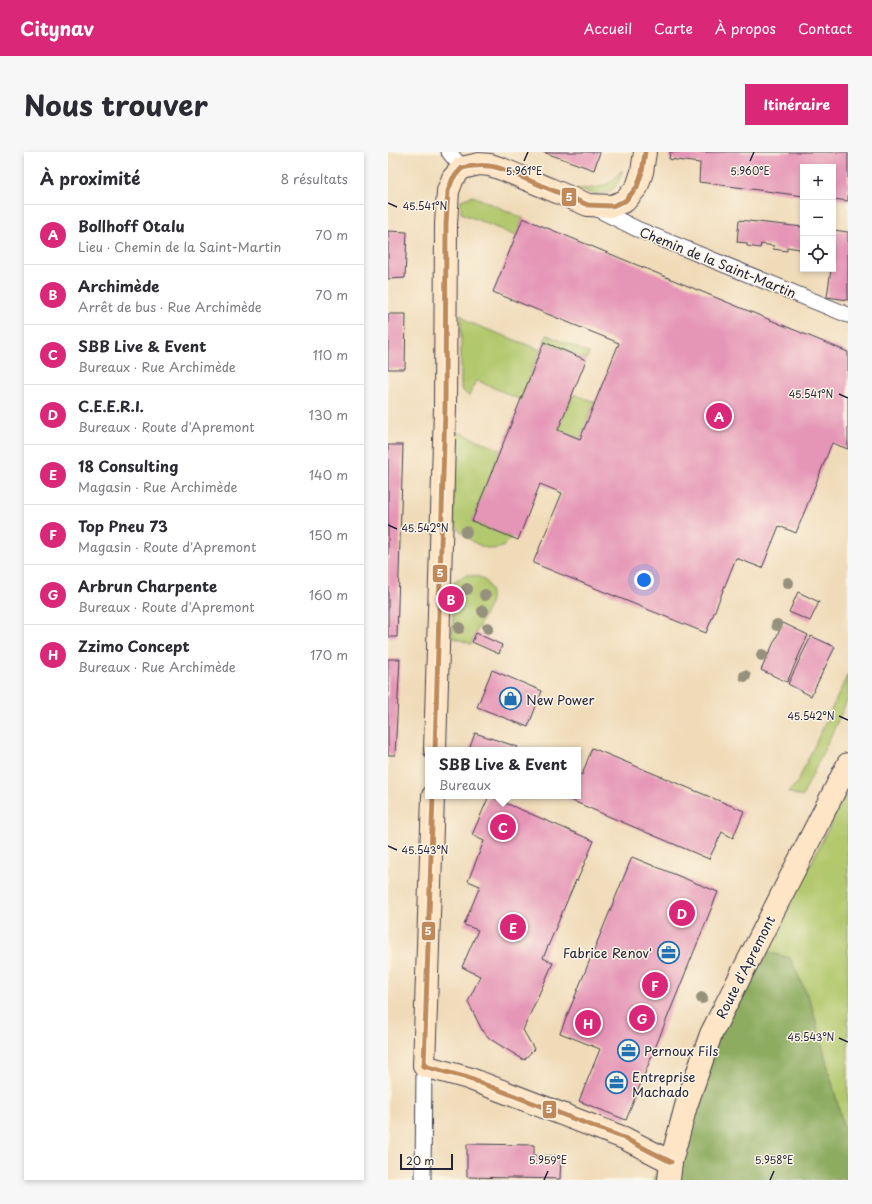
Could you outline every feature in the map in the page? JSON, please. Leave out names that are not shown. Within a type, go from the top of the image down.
[{"type":"street","name":"Chemin de la Saint-Martin","points":[[588,205],[612,206],[625,201],[637,187],[642,172],[645,152]]},
{"type":"street","name":"Chemin de la Saint-Martin","points":[[456,160],[490,165],[502,169],[588,205],[637,229],[848,315]]},
{"type":"street","points":[[435,747],[445,408],[446,224],[448,191],[454,178],[456,160]]},
{"type":"street","name":"Route d'Apremont","points":[[670,1171],[686,1106],[711,1034],[848,764]]},
{"type":"street","points":[[424,1180],[424,1066],[433,799]]},
{"type":"street","points":[[424,1066],[468,1078],[624,1138],[670,1171]]},
{"type":"green space","points":[[622,170],[616,186],[606,193],[592,193],[576,189],[597,188],[607,184],[612,181]]},
{"type":"green space","points":[[473,196],[523,218],[516,236],[461,213],[461,200]]},
{"type":"green space","points":[[461,314],[468,322],[541,350],[521,400],[476,380],[469,396],[461,389]]},
{"type":"green space","points":[[547,335],[589,353],[586,360],[544,342]]},
{"type":"green space","points":[[573,394],[595,402],[580,439],[558,430]]},
{"type":"green space","points":[[456,431],[501,450],[472,521],[511,537],[506,544],[499,548],[493,549],[480,546],[468,539],[456,526],[453,519]]},
{"type":"green space","points":[[467,575],[482,578],[488,585],[491,595],[490,604],[471,644],[452,637],[454,583],[456,580]]},
{"type":"green space","points":[[848,674],[848,699],[802,797],[788,792],[797,783]]},
{"type":"green space","points":[[848,789],[848,1144],[811,1003],[790,958],[767,952]]},
{"type":"green space","points":[[767,952],[790,958],[811,1003],[848,1144],[848,1176],[846,1180],[654,1180],[702,1026]]},
{"type":"building","points":[[543,152],[600,152],[594,170]]},
{"type":"building","points":[[670,152],[848,152],[848,201],[836,199],[836,164],[800,164],[800,196],[699,182],[700,163],[669,159]]},
{"type":"building","points":[[523,218],[848,352],[848,449],[832,443],[796,533],[779,526],[762,568],[736,558],[706,633],[533,563],[562,493],[540,484],[518,540],[472,521],[544,342],[586,360],[558,430],[580,439],[619,343],[493,292]]},
{"type":"building","points":[[739,220],[800,227],[800,249],[787,247],[787,251],[773,249],[774,246],[761,244],[760,248],[747,246],[747,243],[737,242]]},
{"type":"building","points":[[836,230],[848,232],[848,300],[827,297],[831,272],[836,272]]},
{"type":"building","points":[[388,231],[407,232],[405,278],[388,279]]},
{"type":"building","points":[[388,314],[406,314],[405,369],[388,369]]},
{"type":"building","points":[[388,445],[403,445],[397,637],[388,637]]},
{"type":"building","points":[[798,592],[819,602],[810,621],[789,612]]},
{"type":"building","points":[[783,623],[808,635],[787,682],[761,670]]},
{"type":"building","points":[[476,633],[502,645],[499,654],[472,642]]},
{"type":"building","points":[[811,636],[835,647],[811,696],[788,684]]},
{"type":"building","points":[[388,659],[400,659],[395,755],[388,755]]},
{"type":"building","name":"New Power","points":[[492,670],[542,691],[528,727],[477,707]]},
{"type":"building","points":[[475,733],[518,747],[470,747]]},
{"type":"building","points":[[592,748],[744,811],[733,838],[722,832],[709,859],[568,799],[581,799],[582,775]]},
{"type":"building","points":[[488,799],[496,799],[594,841],[543,958],[553,963],[523,1030],[534,1049],[524,1060],[490,1039],[482,1030],[468,1002],[480,976],[462,967],[478,930],[464,925],[480,886],[468,881],[484,841],[472,835]]},
{"type":"building","points":[[632,857],[718,892],[626,1120],[579,1101],[600,1049],[560,1033]]},
{"type":"building","points":[[467,1144],[534,1145],[534,1156],[561,1156],[560,1179],[467,1177]]},
{"type":"transit line","name":"5","points":[[462,168],[472,166],[497,167],[588,205],[612,206],[625,201],[637,187],[642,172],[645,152]]},
{"type":"transit line","name":"5","points":[[435,747],[445,408],[446,224],[448,191],[453,178],[462,168]]},
{"type":"transit line","name":"5","points":[[424,1066],[433,799]]},
{"type":"transit line","name":"5","points":[[424,1066],[468,1078],[624,1138],[671,1162]]},
{"type":"place","name":"Bollhoff Otalu","points":[[719,416]]},
{"type":"place","name":"Archimède","points":[[451,599]]},
{"type":"place","name":"New Power","points":[[510,699]]},
{"type":"place","name":"SBB Live & Event","points":[[503,827]]},
{"type":"place","name":"C.E.E.R.I.","points":[[682,913]]},
{"type":"place","name":"18 Consulting","points":[[513,927]]},
{"type":"place","name":"Fabrice Renov'","points":[[668,952]]},
{"type":"place","name":"Top Pneu 73","points":[[655,985]]},
{"type":"place","name":"Arbrun Charpente","points":[[642,1018]]},
{"type":"place","name":"Zzimo Concept","points":[[588,1023]]},
{"type":"place","name":"Pernoux Fils","points":[[628,1050]]},
{"type":"place","name":"Entreprise Machado","points":[[616,1083]]}]
